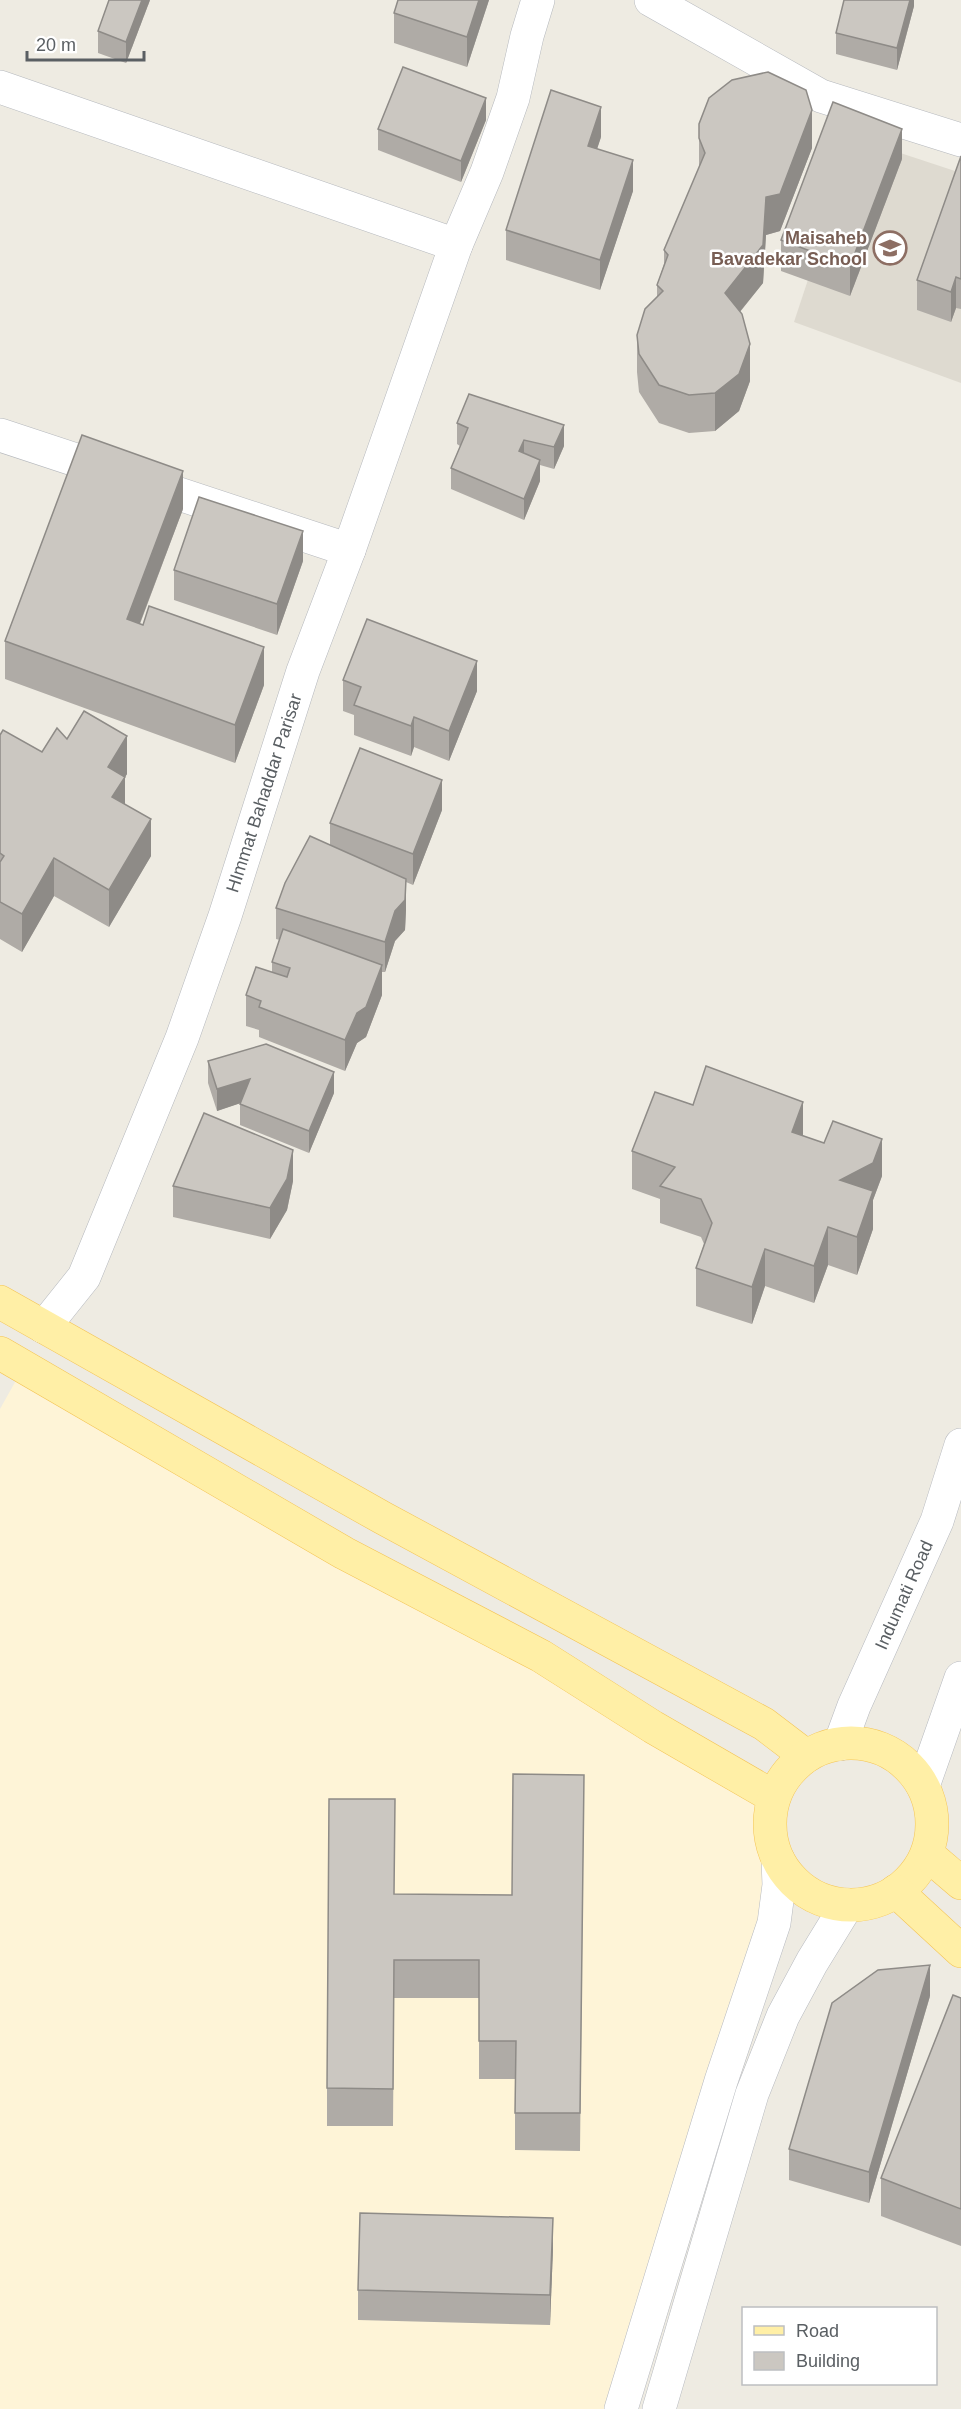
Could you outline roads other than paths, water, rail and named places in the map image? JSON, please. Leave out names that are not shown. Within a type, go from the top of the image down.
[{"type":"main road","points":[[0,1302],[383,1518],[764,1724],[806,1756]]},
{"type":"main road","points":[[0,1353],[344,1553],[542,1656],[653,1727],[759,1791],[774,1797]]},
{"type":"main road","points":[[840,1744],[873,1746],[903,1761],[923,1786],[932,1814],[932,1834],[927,1854],[915,1875],[896,1892],[873,1903],[847,1905],[819,1899],[795,1883],[778,1860],[770,1833],[770,1811],[774,1797],[784,1779],[806,1756],[840,1744]]},
{"type":"main road","points":[[927,1854],[961,1883]]},
{"type":"main road","points":[[896,1892],[961,1951]]},
{"type":"street","name":"HImmat Bahaddar Parisar","points":[[44,1327],[84,1277],[156,1106],[225,916],[303,671],[349,550],[456,245],[487,172],[513,98],[538,0]]},
{"type":"street","points":[[651,0],[821,96],[961,140]]},
{"type":"street","points":[[0,87],[456,245]]},
{"type":"street","points":[[0,435],[349,550]]},
{"type":"street","name":"Indumati Road","points":[[840,1744],[937,1521],[961,1445]]},
{"type":"street","points":[[923,1786],[961,1678]]},
{"type":"street","points":[[621,2409],[721,2081],[774,1923],[779,1885],[778,1860]]},
{"type":"street","points":[[659,2409],[752,2094],[783,2016],[812,1962],[847,1905]]},
{"type":"place","name":"Maisaheb Bavadekar School","points":[[890,248]]}]
